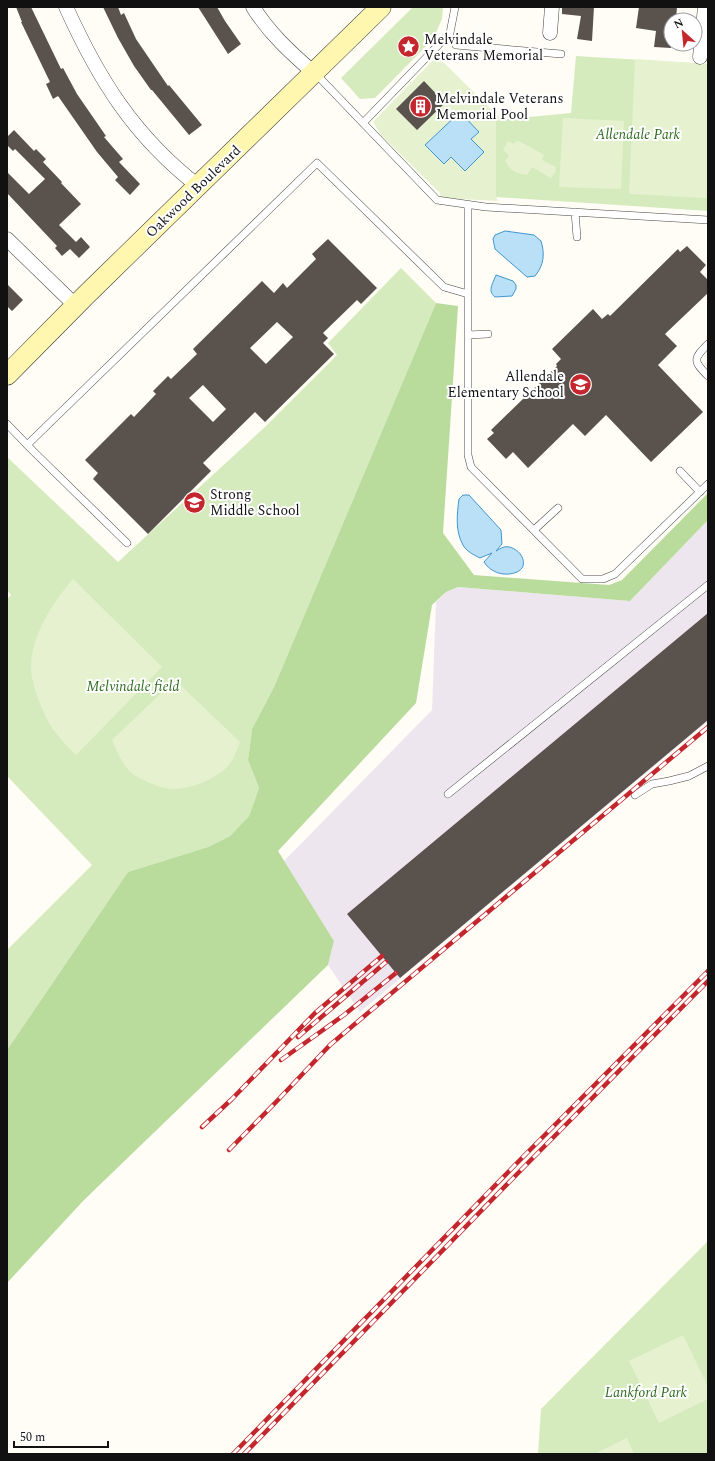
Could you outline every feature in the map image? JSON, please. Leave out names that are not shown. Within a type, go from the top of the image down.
[{"type":"main road","name":"Oakwood Boulevard","points":[[7,375],[381,7]]},
{"type":"street","points":[[66,7],[82,42],[103,80],[129,118],[174,168],[198,186]]},
{"type":"street","points":[[252,7],[271,32],[291,54],[314,73]]},
{"type":"street","points":[[550,32],[552,7]]},
{"type":"street","points":[[700,57],[705,7]]},
{"type":"street","points":[[7,239],[76,306]]},
{"type":"lane","points":[[363,123],[450,33],[454,7]]},
{"type":"lane","points":[[456,45],[561,54]]},
{"type":"lane","points":[[314,73],[436,200],[486,207],[708,220]]},
{"type":"lane","points":[[27,445],[317,163],[444,287],[468,294]]},
{"type":"lane","points":[[468,204],[468,455],[471,466],[582,579],[603,579],[615,574],[708,484]]},
{"type":"lane","points":[[575,212],[576,237]]},
{"type":"lane","points":[[468,335],[488,334]]},
{"type":"lane","points":[[708,344],[698,354],[696,359],[697,365],[708,376]]},
{"type":"lane","points":[[7,424],[127,543]]},
{"type":"lane","points":[[680,471],[700,492]]},
{"type":"lane","points":[[534,530],[558,508]]},
{"type":"lane","points":[[448,794],[708,585]]},
{"type":"lane","points":[[635,795],[652,784],[669,782],[689,776],[708,766]]},
{"type":"shaded area","points":[[708,520],[708,721],[360,1012],[328,965],[334,941],[284,861],[432,710],[436,602],[446,592],[458,587],[630,601]]},
{"type":"green space","points":[[413,7],[443,7],[442,19],[433,39],[375,98],[360,99],[341,78]]},
{"type":"green space","points":[[437,56],[501,119],[496,120],[496,197],[498,201],[441,198],[440,193],[381,135],[373,122]]},
{"type":"green space","name":"Allendale Park","points":[[576,56],[708,64],[708,211],[496,197],[496,120],[571,113]]},
{"type":"green space","points":[[635,59],[708,64],[708,198],[629,194]]},
{"type":"green space","points":[[563,118],[624,121],[621,189],[559,187]]},
{"type":"green space","points":[[508,141],[514,144],[515,142],[519,141],[544,155],[542,160],[556,167],[556,171],[551,178],[532,167],[527,175],[512,170],[505,162],[509,155],[503,150]]},
{"type":"green space","name":"Melvindale field","points":[[401,268],[436,303],[274,687],[252,729],[248,760],[259,788],[249,816],[230,836],[208,847],[128,872],[7,1050],[7,950],[92,865],[7,776],[7,599],[11,595],[7,590],[7,457],[118,562],[266,426],[337,355],[328,343]]},
{"type":"green space","points":[[436,303],[458,306],[443,533],[474,575],[609,585],[622,580],[708,493],[708,520],[630,601],[458,587],[446,592],[432,605],[416,703],[278,851],[334,941],[328,965],[84,1200],[7,1283],[7,1050],[128,872],[208,847],[230,836],[249,816],[259,788],[248,760],[252,729],[274,687]]},
{"type":"green space","points":[[73,579],[162,667],[76,755],[58,736],[47,720],[35,688],[31,664],[33,651],[42,624],[57,600]]},
{"type":"green space","points":[[175,680],[240,742],[231,762],[216,776],[181,789],[164,788],[154,785],[132,773],[121,760],[112,740]]},
{"type":"green space","name":"Lankford Park","points":[[708,1241],[708,1454],[538,1454],[541,1409]]},
{"type":"green space","points":[[683,1335],[708,1387],[708,1399],[659,1423],[629,1361]]},
{"type":"green space","points":[[627,1438],[634,1454],[599,1454],[598,1452]]},
{"type":"water","points":[[460,112],[479,132],[471,139],[484,152],[465,171],[451,157],[444,164],[425,145]]},
{"type":"water","points":[[505,231],[534,235],[541,241],[543,259],[542,264],[535,276],[527,277],[495,249],[493,239],[495,235]]},
{"type":"water","points":[[496,275],[513,281],[516,285],[516,289],[512,296],[495,297],[493,295],[491,292],[491,287]]},
{"type":"water","points":[[463,495],[469,495],[501,530],[502,544],[496,551],[504,547],[508,547],[515,549],[521,555],[523,559],[523,567],[520,570],[508,574],[494,571],[484,562],[492,553],[480,558],[470,553],[464,547],[460,540],[457,522],[459,499]]},
{"type":"building","points":[[16,7],[31,7],[61,69],[63,68],[77,94],[106,136],[104,137],[123,159],[119,162],[140,184],[130,195],[115,180],[118,177],[97,152],[58,96],[53,99],[46,84],[50,82],[21,22]]},
{"type":"building","points":[[103,7],[118,7],[121,15],[124,13],[136,39],[168,86],[169,85],[202,125],[189,135],[151,90],[134,66]]},
{"type":"building","points":[[198,7],[217,7],[241,44],[228,54]]},
{"type":"building","points":[[562,7],[594,7],[592,41],[577,39],[581,16],[562,14]]},
{"type":"building","points":[[639,7],[677,7],[677,12],[663,12],[663,48],[654,47],[656,31],[636,28]]},
{"type":"building","name":"Melvindale Veterans Memorial Pool","points":[[424,81],[445,103],[417,130],[396,109]]},
{"type":"building","points":[[14,130],[34,151],[36,149],[46,159],[43,162],[81,204],[59,225],[76,242],[81,237],[90,247],[79,258],[70,249],[62,256],[55,248],[57,246],[7,193],[7,172],[29,194],[45,179],[15,149],[13,151],[7,145],[7,137]]},
{"type":"building","name":"Strong Middle School","points":[[328,239],[377,288],[361,304],[357,300],[323,333],[328,338],[323,343],[334,354],[265,422],[255,412],[203,463],[211,471],[148,534],[93,479],[98,473],[85,460],[131,414],[134,417],[156,394],[153,391],[168,376],[171,379],[197,354],[193,349],[262,281],[274,293],[283,283],[287,288],[316,259],[312,254]],"holes":[[[277,322],[293,337],[266,364],[250,348]],[[203,385],[226,409],[213,422],[189,398]]]},
{"type":"building","points":[[687,246],[706,265],[700,272],[708,280],[708,293],[665,334],[677,346],[658,365],[703,412],[651,462],[606,415],[585,436],[573,424],[528,468],[513,452],[506,459],[487,439],[494,433],[491,430],[557,366],[556,364],[561,359],[552,349],[593,309],[602,319],[608,314],[610,316],[678,249],[680,252]]},
{"type":"building","points":[[7,284],[23,300],[12,311],[7,306]]},
{"type":"building","points":[[708,613],[708,720],[400,978],[347,914]]},
{"type":"railway","points":[[229,1150],[330,1045],[708,727]]},
{"type":"railway","points":[[202,1127],[232,1099],[315,1013],[382,956]]},
{"type":"railway","points":[[298,1037],[386,962]]},
{"type":"railway","points":[[233,1454],[517,1163],[708,971]]},
{"type":"railway","points":[[281,1060],[344,1015],[396,973]]},
{"type":"railway","points":[[244,1454],[708,981]]},
{"type":"place","name":"Melvindale Veterans Memorial","points":[[409,47]]},
{"type":"place","name":"Melvindale Veterans Memorial Pool","points":[[420,106]]},
{"type":"place","name":"Allendale Elementary School","points":[[580,384]]},
{"type":"place","name":"Strong Middle School","points":[[195,502]]}]
